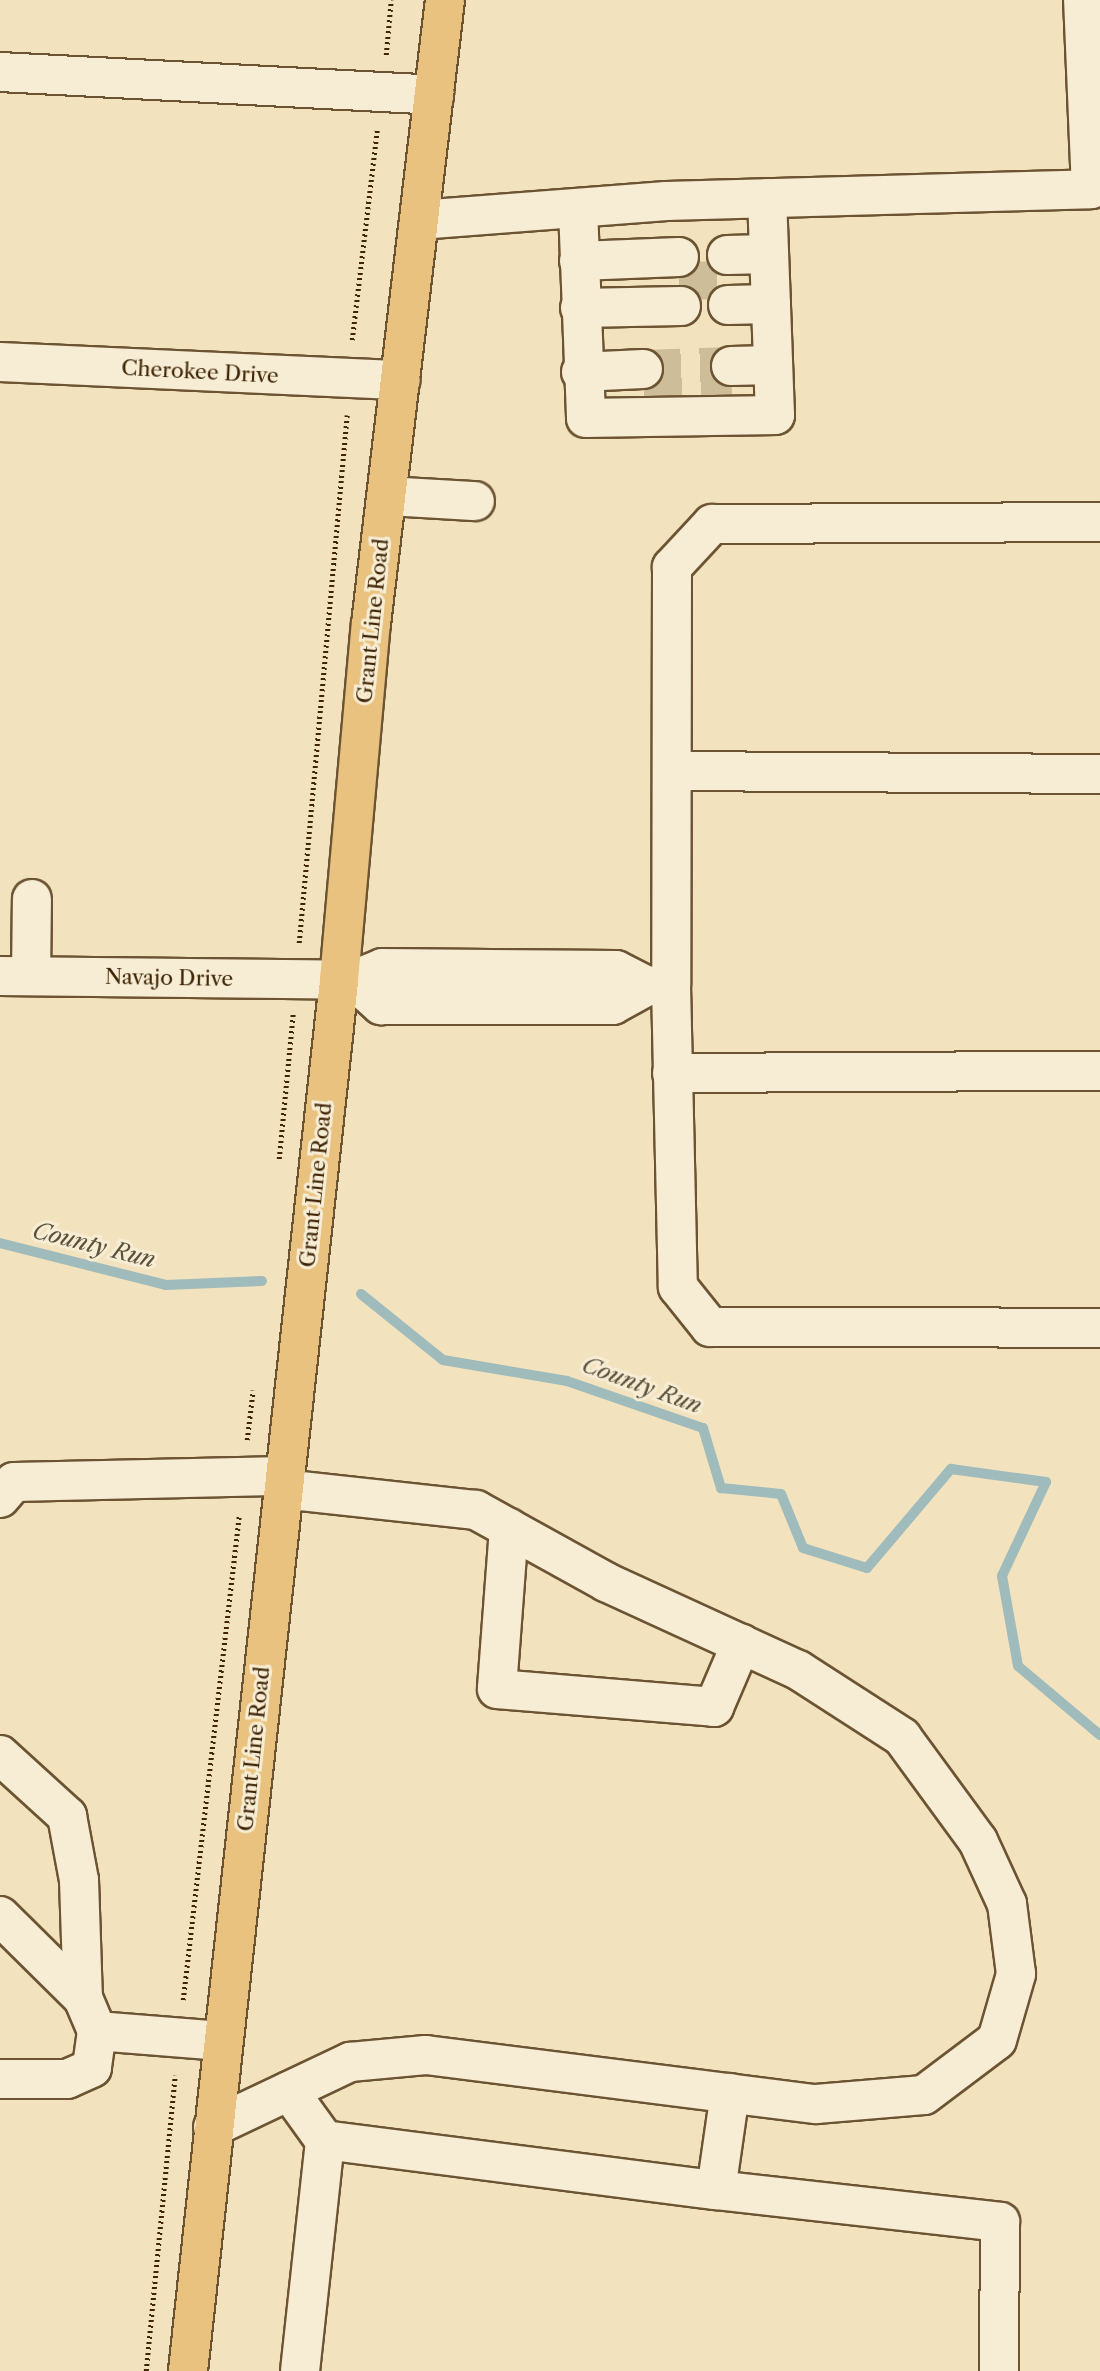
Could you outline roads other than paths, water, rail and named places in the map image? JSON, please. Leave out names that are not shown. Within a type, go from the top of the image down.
[{"type":"main road","name":"Grant Line Road","points":[[188,2371],[283,1482],[346,980],[387,496],[445,0]]},
{"type":"street","points":[[419,220],[767,198],[1095,190],[1083,0]]},
{"type":"street","points":[[0,72],[434,94]]},
{"type":"street","points":[[579,208],[582,386],[586,418],[599,422],[775,415],[767,198]]},
{"type":"street","points":[[770,279],[728,280],[770,279]]},
{"type":"street","points":[[580,284],[679,281]]},
{"type":"street","name":"Cherokee Drive","points":[[0,362],[401,380]]},
{"type":"street","points":[[732,381],[774,380]]},
{"type":"street","points":[[582,386],[643,384]]},
{"type":"street","points":[[387,496],[474,501]]},
{"type":"street","points":[[1100,522],[712,524],[671,567],[671,771],[659,986],[673,1073],[678,1287],[709,1327],[1100,1328]]},
{"type":"street","points":[[671,771],[1100,774]]},
{"type":"street","points":[[15,976],[32,899]]},
{"type":"street","points":[[346,980],[382,968],[615,970],[659,986]]},
{"type":"street","name":"Navajo Drive","points":[[15,976],[346,980]]},
{"type":"street","points":[[673,1073],[1100,1071]]},
{"type":"street","points":[[5,1482],[283,1482],[476,1510],[607,1582],[798,1670],[902,1737],[978,1841],[1007,1904],[1016,1974],[997,2040],[924,2095],[816,2104],[426,2055],[350,2062],[213,2127]]},
{"type":"street","points":[[509,1528],[497,1689],[714,1707],[741,1644]]},
{"type":"street","points":[[0,1755],[67,1816],[79,1880],[92,2068],[67,2079],[0,2079]]},
{"type":"street","points":[[0,1916],[90,2015],[222,2041]]},
{"type":"street","points":[[289,2091],[324,2140],[300,2371]]},
{"type":"street","points":[[716,2190],[730,2093]]},
{"type":"street","points":[[324,2140],[716,2190],[1000,2222],[999,2371]]},
{"type":"waterway","name":"County Run","points":[[0,1243],[166,1285],[262,1281]]},
{"type":"waterway","name":"County Run","points":[[361,1294],[443,1360],[567,1381],[703,1428],[721,1488],[781,1494],[803,1548],[867,1568],[951,1469],[1046,1482],[1002,1576],[1018,1666],[1100,1735]]},
{"type":"tunnel","points":[[679,281],[729,280]]},
{"type":"tunnel","points":[[643,369],[731,366]]},
{"type":"tunnel","points":[[644,398],[732,396]]}]
